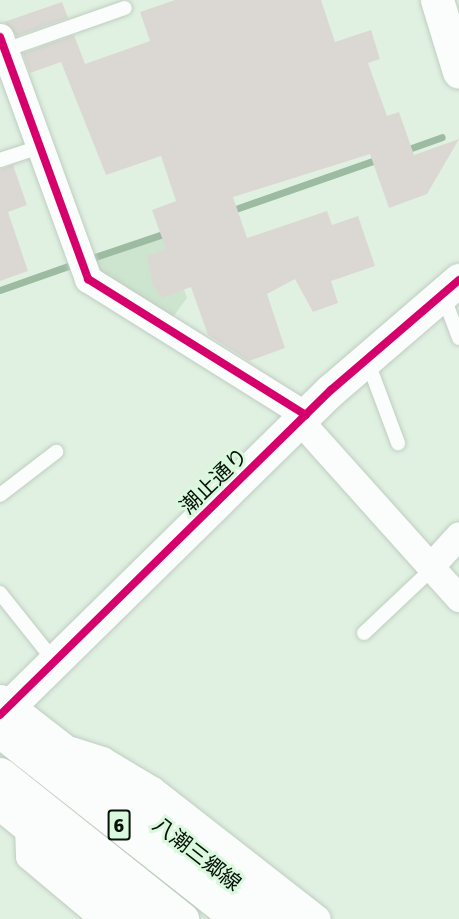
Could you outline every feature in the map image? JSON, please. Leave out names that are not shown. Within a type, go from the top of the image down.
[{"type":"main road","points":[[437,0],[459,72]]},
{"type":"main road","name":"潮止通り","points":[[2,714],[366,357],[451,286]]},
{"type":"main road","name":"八潮三郷線","points":[[2,714],[59,747],[281,919]]},
{"type":"main road","name":"6","points":[[2,714],[238,919]]},
{"type":"main road","name":"6","points":[[0,774],[182,919]]},
{"type":"main road","points":[[0,803],[142,919]]},
{"type":"street","points":[[1,46],[88,279],[303,418],[459,598]]},
{"type":"street","points":[[431,568],[459,535]]},
{"type":"street","points":[[59,747],[102,760],[152,790],[316,919]]},
{"type":"street","points":[[28,826],[29,856],[104,919]]},
{"type":"lane","points":[[1,46],[125,8]]},
{"type":"lane","points":[[0,160],[38,148]]},
{"type":"lane","points":[[451,286],[459,338]]},
{"type":"lane","points":[[366,357],[398,443]]},
{"type":"lane","points":[[0,495],[56,452]]},
{"type":"lane","points":[[364,633],[431,568]]},
{"type":"lane","points":[[0,593],[56,662]]},
{"type":"green space","points":[[165,237],[187,298],[169,322],[87,263]]},
{"type":"building","points":[[175,0],[321,0],[335,42],[371,30],[380,59],[368,63],[387,116],[399,112],[414,155],[459,139],[427,194],[389,208],[370,154],[233,197],[247,238],[327,211],[332,225],[358,216],[375,266],[331,281],[338,303],[313,312],[295,279],[267,294],[285,348],[249,361],[208,335],[191,287],[162,298],[153,286],[147,256],[166,249],[152,210],[176,201],[161,156],[106,175],[61,62],[30,73],[23,53],[74,35],[85,64],[150,41],[140,12]]},
{"type":"building","points":[[62,2],[68,18],[17,36],[4,22]]},
{"type":"building","points":[[13,165],[27,205],[8,212],[28,271],[0,281],[0,169]]},
{"type":"waterway","points":[[403,151],[442,137]]},
{"type":"waterway","points":[[230,211],[381,158]]},
{"type":"waterway","points":[[86,260],[169,232]]},
{"type":"waterway","points":[[0,290],[68,266]]},
{"type":"cycle path","points":[[0,37],[88,279],[306,415]]},
{"type":"cycle path","points":[[0,715],[331,390],[459,280]]}]
